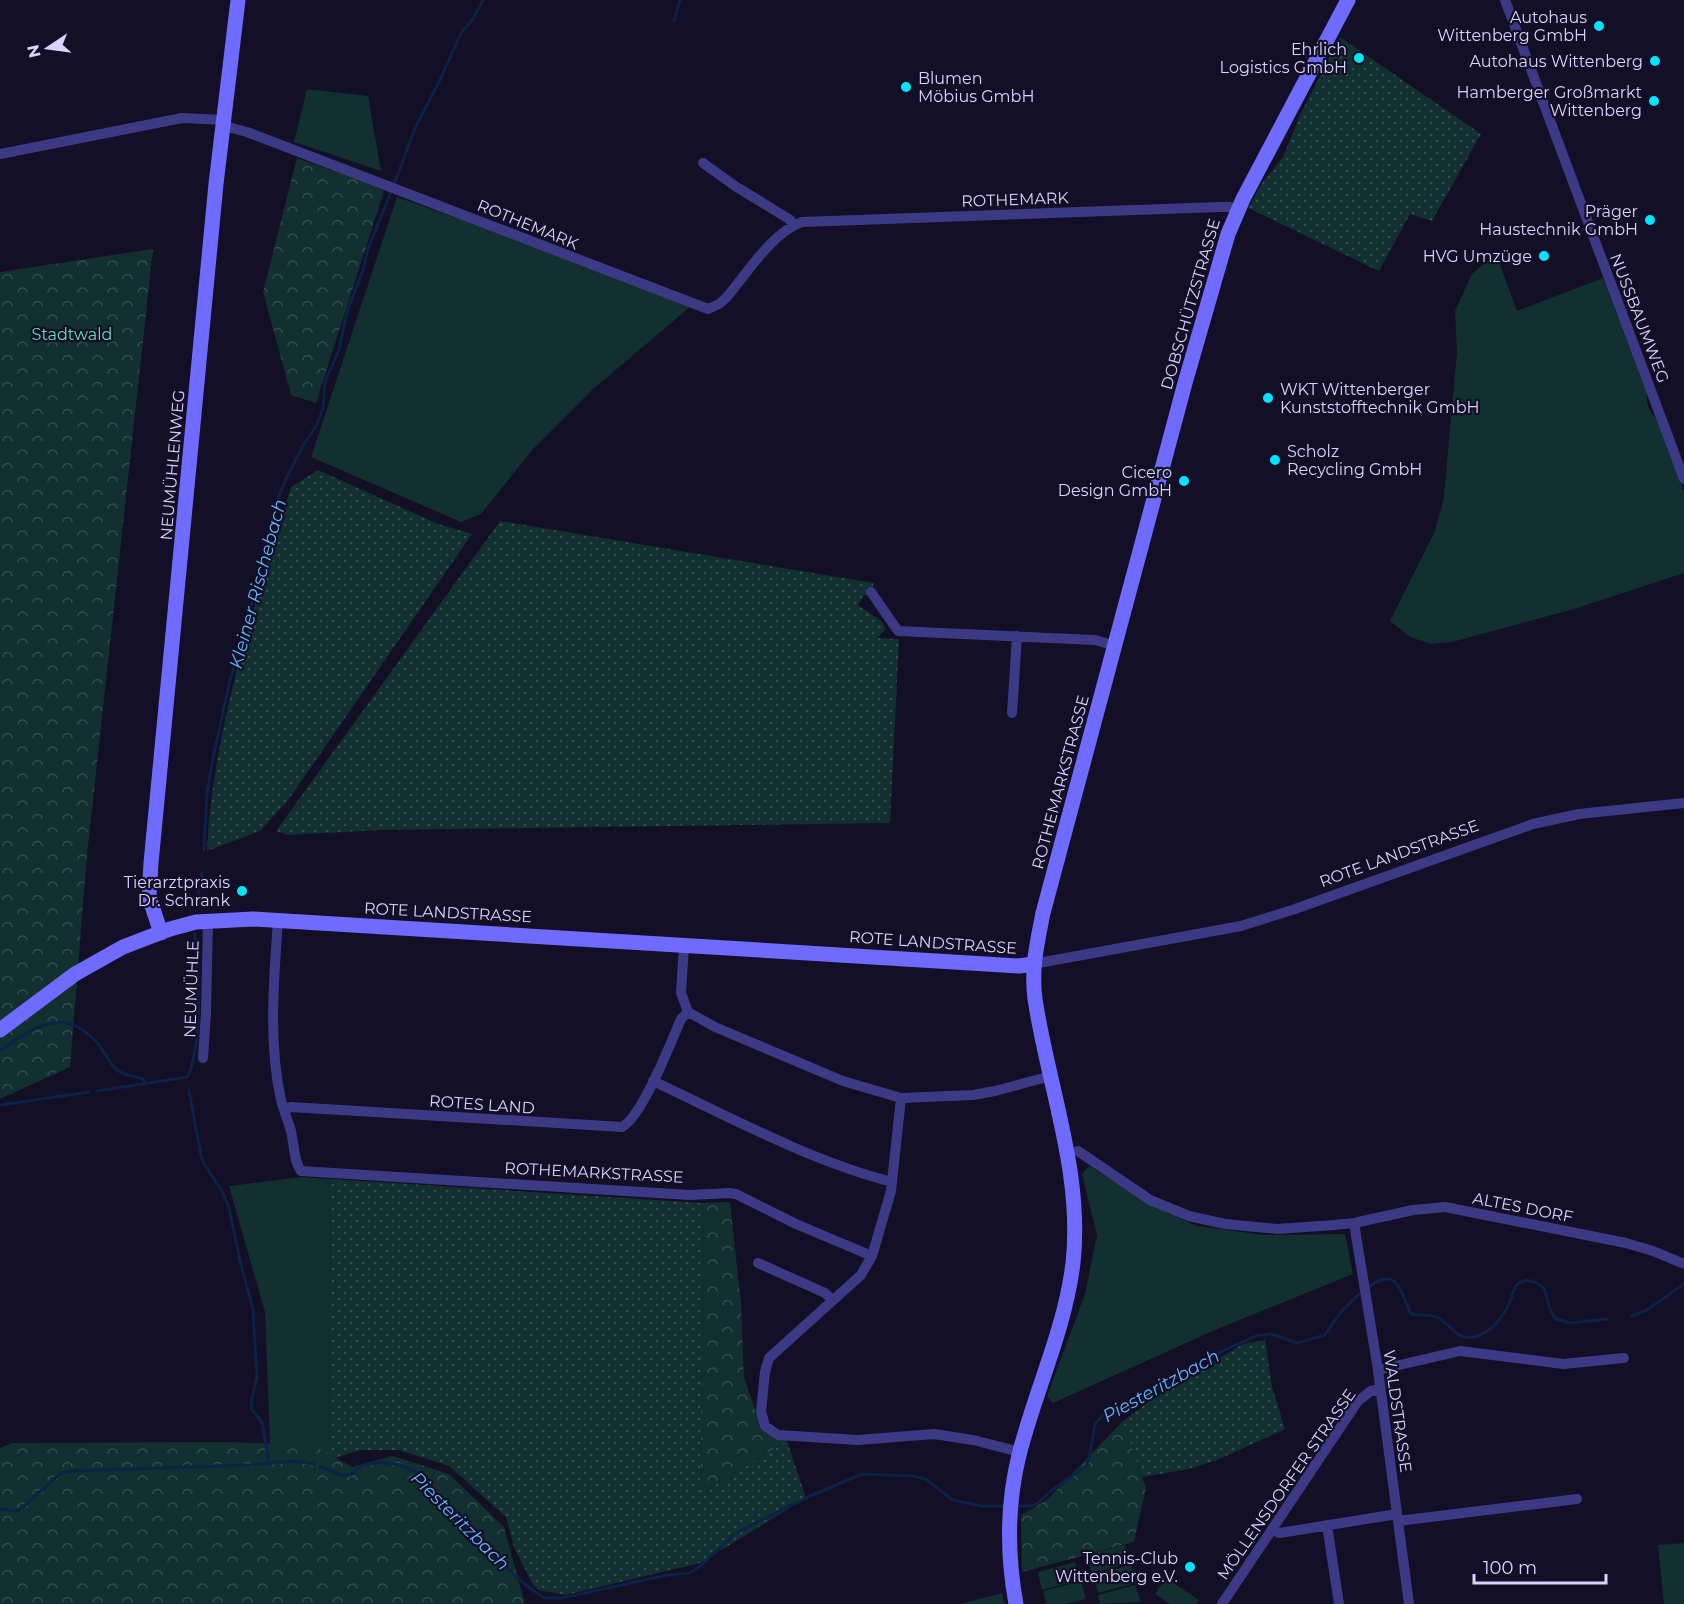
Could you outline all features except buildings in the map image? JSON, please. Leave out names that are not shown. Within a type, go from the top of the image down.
[{"type":"street","name":"NEUMÜHLENWEG","points":[[161,933],[152,909],[149,884],[212,225],[238,0]]},
{"type":"street","name":"DOBSCHÜTZSTRASSE","points":[[1155,500],[1222,250],[1238,210],[1348,0]]},
{"type":"street","name":"NUSSBAUMWEG","points":[[1505,0],[1684,479]]},
{"type":"street","name":"ROTHEMARK","points":[[0,154],[182,118],[224,123],[708,309],[726,298],[772,243],[794,225],[802,222],[1219,207],[1238,210]]},
{"type":"street","points":[[703,163],[735,186],[789,219],[794,225]]},
{"type":"street","name":"ROTHEMARKSTRASSE","points":[[1016,1604],[1010,1561],[1012,1496],[1020,1452],[1065,1308],[1074,1246],[1072,1183],[1036,1008],[1033,964],[1043,914],[1155,500]]},
{"type":"street","points":[[871,592],[898,631],[1095,640],[1116,646]]},
{"type":"street","points":[[1012,713],[1017,636]]},
{"type":"street","name":"ROTE LANDSTRASSE","points":[[0,1030],[84,968],[113,952],[161,933],[208,920],[233,918],[278,920],[1019,966],[1241,926],[1306,906],[1533,824],[1580,814],[1684,803]]},
{"type":"street","name":"NEUMÜHLE","points":[[202,1058],[208,920]]},
{"type":"street","points":[[278,920],[273,1004],[278,1078],[284,1109]]},
{"type":"street","points":[[684,945],[681,993],[688,1012],[716,1027],[843,1082],[902,1098],[973,1095],[1051,1076]]},
{"type":"street","name":"ROTES LAND","points":[[284,1109],[303,1108],[617,1128],[630,1121],[653,1081],[681,1019],[688,1012]]},
{"type":"street","points":[[653,1081],[826,1160],[892,1182]]},
{"type":"street","points":[[902,1098],[892,1182],[872,1256],[861,1275],[773,1353],[766,1364],[762,1419],[771,1431],[788,1437],[866,1440],[934,1434],[950,1435],[1020,1452]]},
{"type":"street","name":"ROTHEMARKSTRASSE","points":[[284,1109],[291,1130],[298,1168],[301,1171],[690,1195],[729,1193],[872,1256]]},
{"type":"street","points":[[1078,1151],[1141,1195],[1205,1221],[1257,1229],[1354,1223]]},
{"type":"street","name":"ALTES DORF","points":[[1354,1223],[1413,1210],[1445,1207],[1626,1243],[1684,1264]]},
{"type":"street","name":"WALDSTRASSE","points":[[1354,1223],[1378,1370],[1409,1604]]},
{"type":"street","points":[[758,1263],[825,1293],[832,1300]]},
{"type":"street","points":[[1378,1370],[1460,1351],[1563,1364],[1624,1358]]},
{"type":"street","name":"MÖLLENSDORFER STRASSE","points":[[1222,1604],[1358,1401],[1371,1391],[1380,1389]]},
{"type":"street","points":[[1272,1530],[1280,1533],[1327,1525],[1577,1499]]},
{"type":"street","points":[[1327,1525],[1340,1604]]},
{"type":"green space","points":[[1340,37],[1481,134],[1432,221],[1410,214],[1379,271],[1248,208],[1262,183],[1283,157],[1300,115]]},
{"type":"green space","points":[[307,89],[368,96],[381,171],[294,142]]},
{"type":"green space","points":[[297,158],[384,191],[316,403],[291,395],[263,292]]},
{"type":"green space","points":[[397,197],[488,229],[690,307],[592,390],[533,449],[481,514],[461,522],[311,457]]},
{"type":"green space","name":"Stadtwald","points":[[153,249],[87,855],[70,1067],[0,1099],[0,272]]},
{"type":"green space","points":[[1496,254],[1517,311],[1603,278],[1647,394],[1649,408],[1657,420],[1684,491],[1684,573],[1574,609],[1452,642],[1431,644],[1410,637],[1390,621],[1435,531],[1444,497],[1457,351],[1455,311],[1472,274]]},
{"type":"green space","points":[[318,470],[438,524],[472,534],[289,799],[260,831],[207,851],[218,758],[250,621],[291,487]]},
{"type":"green space","points":[[500,521],[874,583],[870,595],[864,595],[858,605],[881,621],[886,629],[877,638],[899,639],[890,823],[382,830],[288,835],[276,831]]},
{"type":"green space","points":[[1089,1166],[1152,1206],[1197,1226],[1264,1235],[1345,1234],[1353,1274],[1215,1330],[1053,1403],[1047,1396],[1085,1294],[1097,1235],[1082,1174]]},
{"type":"green space","points":[[301,1177],[331,1179],[329,1460],[313,1445],[270,1444],[265,1312],[229,1186]]},
{"type":"green space","points":[[331,1179],[702,1203],[700,1494],[787,1441],[806,1498],[700,1563],[566,1595],[538,1590],[532,1583],[514,1547],[506,1517],[449,1466],[399,1450],[360,1450],[329,1460]]},
{"type":"green space","points":[[730,1202],[741,1304],[744,1378],[762,1429],[787,1441],[700,1494],[702,1203]]},
{"type":"green space","points":[[1265,1340],[1272,1387],[1285,1429],[1217,1460],[1189,1469],[1142,1477],[1123,1421],[1155,1397],[1243,1344]]},
{"type":"green space","points":[[1123,1421],[1146,1488],[1134,1542],[1022,1572],[1021,1515],[1047,1500]]},
{"type":"green space","points":[[224,1442],[313,1445],[352,1467],[393,1456],[449,1474],[504,1527],[525,1604],[0,1604],[0,1448],[12,1443]]},
{"type":"green space","points":[[1684,1543],[1684,1604],[1664,1604],[1658,1545]]},
{"type":"green space","points":[[1125,1545],[1130,1563],[1092,1573],[1087,1555]]},
{"type":"green space","points":[[1075,1562],[1080,1580],[1042,1590],[1038,1572]]},
{"type":"green space","points":[[1131,1565],[1136,1583],[1098,1593],[1093,1575]]},
{"type":"green space","points":[[1166,1578],[1199,1600],[1196,1604],[1170,1604],[1155,1594]]},
{"type":"green space","points":[[1081,1581],[1086,1599],[1066,1604],[1046,1604],[1043,1591]]},
{"type":"green space","points":[[1135,1585],[1141,1602],[1100,1604],[1098,1595]]},
{"type":"green space","points":[[1002,1593],[1005,1604],[960,1604]]},
{"type":"waterway","name":"Kleiner Rischebach","points":[[395,182],[415,128],[461,33],[473,19],[483,0]]},
{"type":"waterway","points":[[674,21],[680,0]]},
{"type":"waterway","name":"Kleiner Rischebach","points":[[204,850],[207,794],[212,763],[230,680],[275,506],[285,481],[323,409],[325,382],[339,350],[347,312],[363,270],[368,249],[391,192]]},
{"type":"waterway","name":"Kleiner Rischebach","points":[[196,906],[202,873]]},
{"type":"waterway","name":"Kleiner Rischebach","points":[[187,1077],[192,1064],[198,1025],[195,934]]},
{"type":"waterway","points":[[0,1050],[37,1028],[49,1024],[73,1025],[98,1044],[117,1070],[143,1079],[145,1084]]},
{"type":"waterway","name":"Kleiner Rischebach","points":[[97,1091],[187,1077]]},
{"type":"waterway","points":[[189,1090],[201,1156],[221,1189],[229,1208],[253,1309],[257,1377],[251,1403],[252,1410],[262,1422],[269,1463]]},
{"type":"waterway","name":"Kleiner Rischebach","points":[[0,1105],[89,1092]]},
{"type":"waterway","name":"Piesteritzbach","points":[[1367,1288],[1378,1281],[1392,1280],[1401,1290],[1411,1314],[1439,1318],[1459,1335],[1468,1338],[1487,1332],[1497,1322],[1505,1311],[1516,1286],[1522,1281],[1536,1283],[1544,1288],[1551,1312],[1556,1319],[1570,1323],[1607,1319]]},
{"type":"waterway","name":"Piesteritzbach","points":[[1632,1316],[1647,1310],[1684,1284]]},
{"type":"waterway","name":"Piesteritzbach","points":[[1016,1506],[1032,1506],[1038,1503],[1086,1466],[1095,1424],[1112,1408],[1158,1390],[1207,1358],[1256,1336],[1271,1334],[1297,1343],[1325,1335],[1340,1313],[1361,1292]]},
{"type":"waterway","name":"Piesteritzbach","points":[[0,1509],[16,1511],[22,1508],[60,1474],[69,1471],[250,1465],[274,1462],[314,1464]]},
{"type":"waterway","name":"Piesteritzbach","points":[[321,1467],[341,1475],[350,1475],[363,1465],[382,1462],[400,1465],[414,1471],[422,1476],[430,1492],[461,1525],[527,1586],[544,1598],[562,1598],[667,1575],[689,1573],[698,1568],[736,1533],[810,1496],[862,1474],[913,1476],[925,1479],[953,1500],[981,1506],[1006,1506]]},
{"type":"place","name":"Autohaus Wittenberg GmbH","points":[[1599,26]]},
{"type":"place","name":"Ehrlich Logistics GmbH","points":[[1359,58]]},
{"type":"place","name":"Autohaus Wittenberg","points":[[1655,61]]},
{"type":"place","name":"Blumen Möbius GmbH","points":[[906,87]]},
{"type":"place","name":"Hamberger Großmarkt Wittenberg","points":[[1654,101]]},
{"type":"place","name":"Präger Haustechnik GmbH","points":[[1650,220]]},
{"type":"place","name":"HVG Umzüge","points":[[1544,256]]},
{"type":"place","name":"WKT Wittenberger Kunststofftechnik GmbH","points":[[1268,398]]},
{"type":"place","name":"Scholz Recycling GmbH","points":[[1275,460]]},
{"type":"place","name":"Cicero Design GmbH","points":[[1184,481]]},
{"type":"place","name":"Tierarztpraxis Dr. Schrank","points":[[242,891]]},
{"type":"place","name":"Tennis-Club Wittenberg e.V.","points":[[1190,1567]]}]
